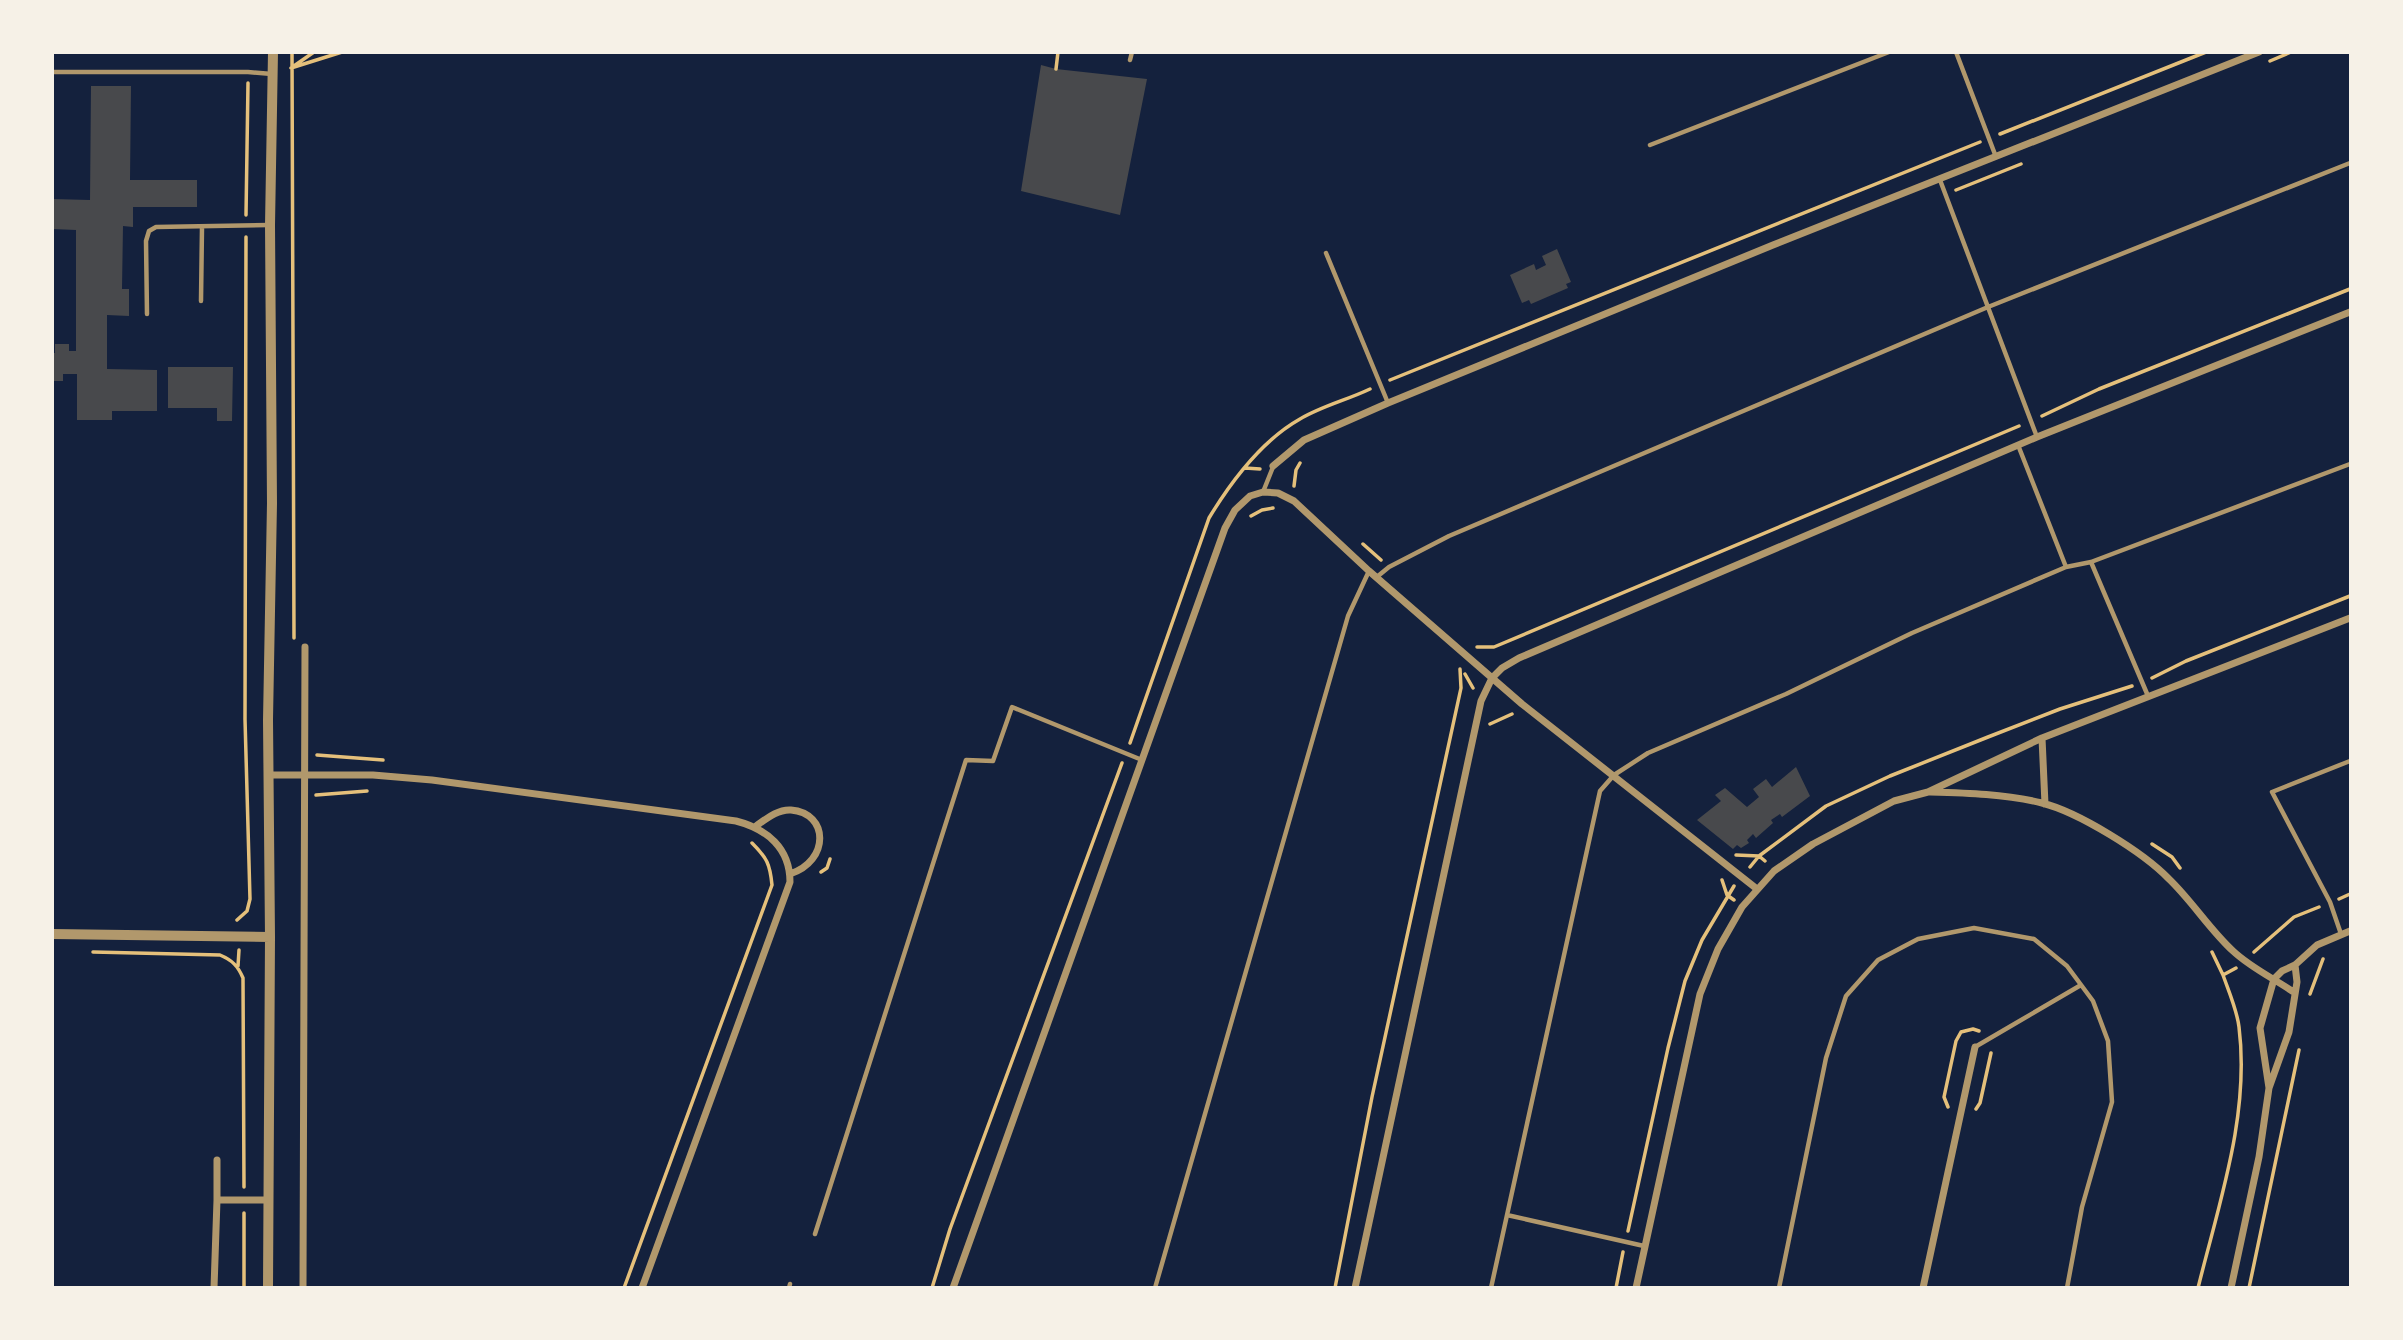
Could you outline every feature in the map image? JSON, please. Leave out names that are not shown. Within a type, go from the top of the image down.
[{"type":"street","points":[[268,1287],[268,775],[272,503],[270,225],[273,52]]},
{"type":"street","points":[[1273,466],[1304,440],[1388,403],[1773,245],[2259,52]]},
{"type":"street","points":[[1354,1287],[1481,701],[1492,678],[1519,658],[2018,445],[2350,312]]},
{"type":"street","points":[[953,1287],[1225,528],[1235,510],[1250,496],[1263,492],[1278,493],[1294,501],[1369,571],[1492,678],[1757,889]]},
{"type":"street","points":[[1636,1287],[1700,994],[1718,948],[1742,907],[1774,872],[1813,844],[1894,801],[1928,792],[2042,738],[2350,618]]},
{"type":"street","points":[[303,1287],[305,647]]},
{"type":"street","points":[[2042,738],[2045,804]]},
{"type":"street","points":[[268,775],[373,775],[432,780],[736,821],[756,826],[773,840],[784,855],[790,882],[642,1287]]},
{"type":"street","points":[[1928,792],[2016,797],[2045,804],[2081,820],[2132,848],[2168,877],[2244,961],[2295,993]]},
{"type":"street","points":[[756,826],[778,813],[790,810],[802,813],[819,830],[817,855],[802,870],[790,874]]},
{"type":"street","points":[[2269,1088],[2260,1028],[2274,979],[2295,965],[2316,945],[2350,931]]},
{"type":"street","points":[[52,934],[270,937]]},
{"type":"street","points":[[2231,1287],[2259,1157],[2269,1088],[2289,1032],[2297,982],[2295,965]]},
{"type":"street","points":[[1923,1287],[1975,1047]]},
{"type":"street","points":[[214,1287],[218,1160]]},
{"type":"street","points":[[217,1200],[268,1200]]},
{"type":"lane","points":[[1130,60],[1132,52]]},
{"type":"lane","points":[[1650,145],[1889,52]]},
{"type":"lane","points":[[1956,52],[1997,158]]},
{"type":"lane","points":[[52,72],[273,74]]},
{"type":"lane","points":[[1377,576],[1449,536],[1988,307],[2350,163]]},
{"type":"lane","points":[[1940,180],[2037,437]]},
{"type":"lane","points":[[147,314],[146,241],[149,231],[156,227],[270,225]]},
{"type":"lane","points":[[201,301],[202,227]]},
{"type":"lane","points":[[1326,253],[1388,403]]},
{"type":"lane","points":[[2018,445],[2066,567]]},
{"type":"lane","points":[[1491,1287],[1600,791],[1614,775],[1648,753],[1786,694],[1912,633],[2066,567],[2091,562],[2350,464]]},
{"type":"lane","points":[[1263,492],[1273,466]]},
{"type":"lane","points":[[2091,562],[2148,697]]},
{"type":"lane","points":[[1156,1287],[1348,616],[1369,571]]},
{"type":"lane","points":[[815,1234],[966,760],[993,761],[1012,707],[1142,760]]},
{"type":"lane","points":[[2341,934],[2330,902],[2272,792],[2350,761]]},
{"type":"lane","points":[[1779,1287],[1826,1058],[1846,996],[1878,960],[1918,939],[1974,928],[2034,939],[2067,966],[2093,1002],[2108,1041],[2112,1102],[2082,1207],[2067,1287]]},
{"type":"lane","points":[[1975,1047],[2081,985]]},
{"type":"lane","points":[[1507,1215],[1644,1246]]},
{"type":"path","points":[[292,52],[294,642]]},
{"type":"path","points":[[291,68],[314,52]]},
{"type":"path","points":[[291,68],[342,52]]},
{"type":"path","points":[[1056,69],[1058,52]]},
{"type":"path","points":[[227,920],[239,919],[247,911],[250,899],[245,719],[248,72]]},
{"type":"path","points":[[1335,1287],[1372,1097],[1461,688],[1460,665],[1477,647],[1494,647],[2032,421],[2099,389],[2350,289]]},
{"type":"path","points":[[1616,1287],[1685,981],[1702,940],[1730,891],[1759,856],[1826,806],[1890,776],[2060,709],[2142,683],[2186,661],[2350,596]]},
{"type":"path","points":[[2060,709],[2068,729]]},
{"type":"path","points":[[305,754],[395,762]]},
{"type":"path","points":[[315,795],[372,790]]},
{"type":"path","points":[[624,1287],[772,885],[771,867],[764,855],[750,842]]},
{"type":"path","points":[[2149,842],[2172,857],[2186,876]]},
{"type":"path","points":[[813,878],[827,868],[831,854]]},
{"type":"path","points":[[2198,1287],[2236,1132],[2242,1073],[2239,1024],[2223,975],[2244,961],[2294,917],[2350,894]]},
{"type":"path","points":[[80,952],[220,955],[230,959],[243,978],[244,1287]]},
{"type":"path","points":[[2308,1006],[2324,958],[2333,955]]},
{"type":"path","points":[[2249,1287],[2300,1045]]},
{"type":"building","points":[[1041,65],[1147,79],[1120,215],[1021,191]]},
{"type":"building","points":[[91,86],[131,86],[130,180],[197,180],[197,207],[133,207],[133,227],[123,226],[122,289],[129,289],[129,316],[107,315],[107,369],[157,370],[157,411],[112,411],[112,420],[77,420],[77,374],[63,374],[63,381],[52,381],[52,353],[55,353],[55,344],[69,344],[69,351],[76,351],[76,230],[52,229],[52,199],[90,200]]},
{"type":"building","points":[[1557,249],[1571,282],[1566,284],[1568,288],[1531,304],[1529,300],[1522,303],[1510,275],[1534,264],[1536,270],[1546,265],[1542,256]]},
{"type":"building","points":[[168,367],[233,367],[232,421],[217,421],[217,408],[168,408]]},
{"type":"building","points":[[1796,767],[1810,796],[1782,817],[1780,814],[1771,820],[1773,823],[1756,838],[1753,834],[1747,840],[1749,843],[1741,848],[1737,845],[1733,849],[1697,820],[1721,801],[1715,795],[1725,788],[1747,807],[1759,797],[1753,789],[1766,779],[1772,787]]}]
